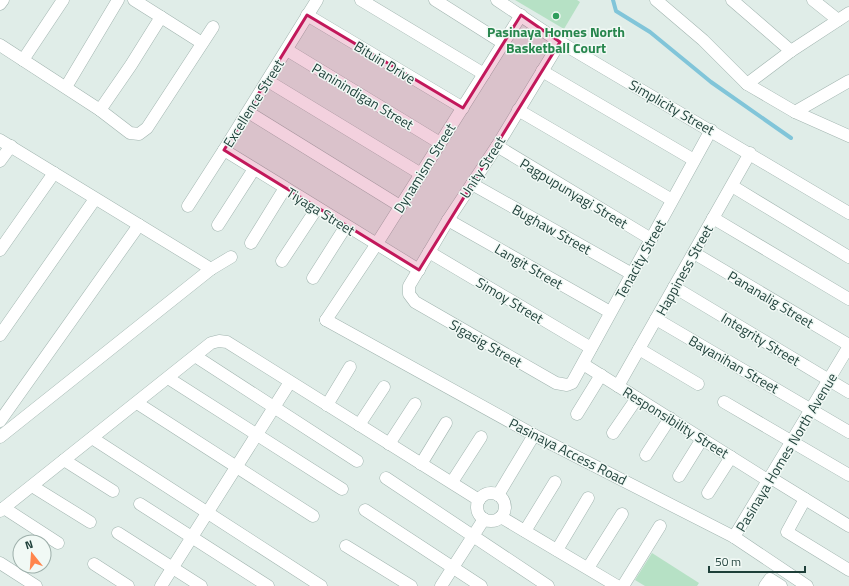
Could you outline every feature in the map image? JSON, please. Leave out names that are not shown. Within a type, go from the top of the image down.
[{"type":"street","points":[[0,4],[3,0]]},
{"type":"street","points":[[23,60],[63,0]]},
{"type":"street","points":[[66,87],[118,0]]},
{"type":"street","points":[[134,0],[202,42]]},
{"type":"street","name":"Excellence Street","points":[[188,206],[317,0]]},
{"type":"street","points":[[361,0],[484,74]]},
{"type":"street","points":[[435,0],[504,43]]},
{"type":"street","name":"Simplicity Street","points":[[496,0],[560,42],[750,153],[849,213]]},
{"type":"street","points":[[656,0],[702,40],[747,84],[795,112],[849,136]]},
{"type":"street","points":[[732,0],[791,51]]},
{"type":"street","points":[[813,0],[838,20]]},
{"type":"street","points":[[747,84],[791,51],[849,13]]},
{"type":"street","name":"Dynamism Street","points":[[326,320],[376,245],[521,15]]},
{"type":"street","name":"Bituin Drive","points":[[307,16],[462,108]]},
{"type":"street","points":[[100,110],[132,65],[161,17]]},
{"type":"street","points":[[0,44],[100,110],[130,133],[138,134],[147,128],[213,27]]},
{"type":"street","name":"Unity Street","points":[[409,294],[410,286],[448,220],[496,146],[560,42]]},
{"type":"street","name":"Paninindigan Street","points":[[286,50],[440,143]]},
{"type":"street","points":[[542,71],[694,160]]},
{"type":"street","points":[[268,80],[421,174]]},
{"type":"street","points":[[795,112],[849,80]]},
{"type":"street","points":[[518,110],[672,200]]},
{"type":"street","points":[[248,112],[400,206]]},
{"type":"street","name":"Tenacity Street","points":[[567,385],[575,379],[610,312],[711,130]]},
{"type":"street","points":[[0,140],[211,269]]},
{"type":"street","points":[[0,161],[11,146]]},
{"type":"street","name":"Pagpupunyagi Street","points":[[496,146],[651,239]]},
{"type":"street","name":"Tiyaga Street","points":[[224,150],[376,245],[419,270]]},
{"type":"street","name":"Happiness Street","points":[[618,386],[750,153]]},
{"type":"street","points":[[218,224],[254,169]]},
{"type":"street","points":[[0,250],[54,173]]},
{"type":"street","name":"Bughaw Street","points":[[472,184],[632,274]]},
{"type":"street","points":[[732,186],[849,257]]},
{"type":"street","points":[[251,243],[285,188]]},
{"type":"street","points":[[0,335],[96,199]]},
{"type":"street","points":[[282,261],[317,208]]},
{"type":"street","points":[[713,218],[849,299]]},
{"type":"street","name":"Langit Street","points":[[448,220],[610,312]]},
{"type":"street","points":[[0,421],[139,225]]},
{"type":"street","points":[[313,278],[346,226]]},
{"type":"street","name":"Simoy Street","points":[[429,252],[591,348]]},
{"type":"street","name":"Pananalig Street","points":[[694,253],[849,346]]},
{"type":"street","points":[[0,437],[211,269],[230,257]]},
{"type":"street","name":"Integrity Street","points":[[674,287],[849,392]]},
{"type":"street","name":"Sigasig Street","points":[[409,294],[415,302],[556,383],[567,385]]},
{"type":"street","name":"Bayanihan Street","points":[[656,319],[849,432]]},
{"type":"street","name":"Pasinaya Access Road","points":[[326,320],[534,435],[734,537],[807,586]]},
{"type":"street","points":[[58,543],[2,510],[211,343],[223,341],[479,500]]},
{"type":"street","name":"Pasinaya Homes North Avenue","points":[[734,537],[849,346]]},
{"type":"street","points":[[639,349],[698,384]]},
{"type":"street","points":[[195,356],[357,461]]},
{"type":"street","name":"Responsibility Street","points":[[583,364],[731,457],[849,526]]},
{"type":"street","points":[[327,405],[350,367]]},
{"type":"street","points":[[577,414],[601,375]]},
{"type":"street","points":[[168,378],[342,489]]},
{"type":"street","points":[[161,586],[290,382]]},
{"type":"street","points":[[359,425],[384,387]]},
{"type":"street","points":[[613,433],[637,398]]},
{"type":"street","points":[[724,402],[849,475]]},
{"type":"street","points":[[137,403],[313,516]]},
{"type":"street","points":[[389,444],[415,404]]},
{"type":"street","points":[[646,454],[670,418]]},
{"type":"street","points":[[421,464],[446,424]]},
{"type":"street","points":[[498,495],[534,435]]},
{"type":"street","points":[[452,482],[481,437]]},
{"type":"street","points":[[92,438],[321,586]]},
{"type":"street","points":[[679,476],[702,439]]},
{"type":"street","points":[[708,493],[731,457]]},
{"type":"street","points":[[64,460],[113,491]]},
{"type":"street","points":[[386,478],[548,586]]},
{"type":"street","points":[[525,531],[555,482]]},
{"type":"street","points":[[32,486],[90,522]]},
{"type":"street","points":[[486,494],[498,495],[505,506],[501,516],[494,520],[484,519],[478,512],[479,500],[486,494]]},
{"type":"street","points":[[557,550],[588,498]]},
{"type":"street","points":[[805,499],[787,532],[849,570]]},
{"type":"street","points":[[140,504],[268,586]]},
{"type":"street","points":[[365,510],[481,586]]},
{"type":"street","points":[[588,568],[622,514]]},
{"type":"street","points":[[501,516],[617,586]]},
{"type":"street","points":[[441,586],[484,519]]},
{"type":"street","points":[[623,586],[660,526]]},
{"type":"street","points":[[118,533],[201,586]]},
{"type":"street","points":[[346,546],[411,586]]},
{"type":"street","points":[[0,563],[36,586]]},
{"type":"street","points":[[94,564],[128,586]]},
{"type":"street","points":[[765,586],[770,579],[781,586]]},
{"type":"highlighted area","points":[[307,15],[463,108],[521,15],[560,42],[419,270],[224,150]]},
{"type":"green space","name":"Pasinaya Homes North Basketball Court","points":[[515,0],[577,0],[580,2],[564,29]]},
{"type":"green space","points":[[652,553],[699,583],[697,586],[645,586],[635,580]]},
{"type":"waterway","points":[[613,0],[616,11],[650,32],[711,82],[791,138]]},
{"type":"place","name":"Pasinaya Homes North Basketball Court","points":[[556,16]]}]
